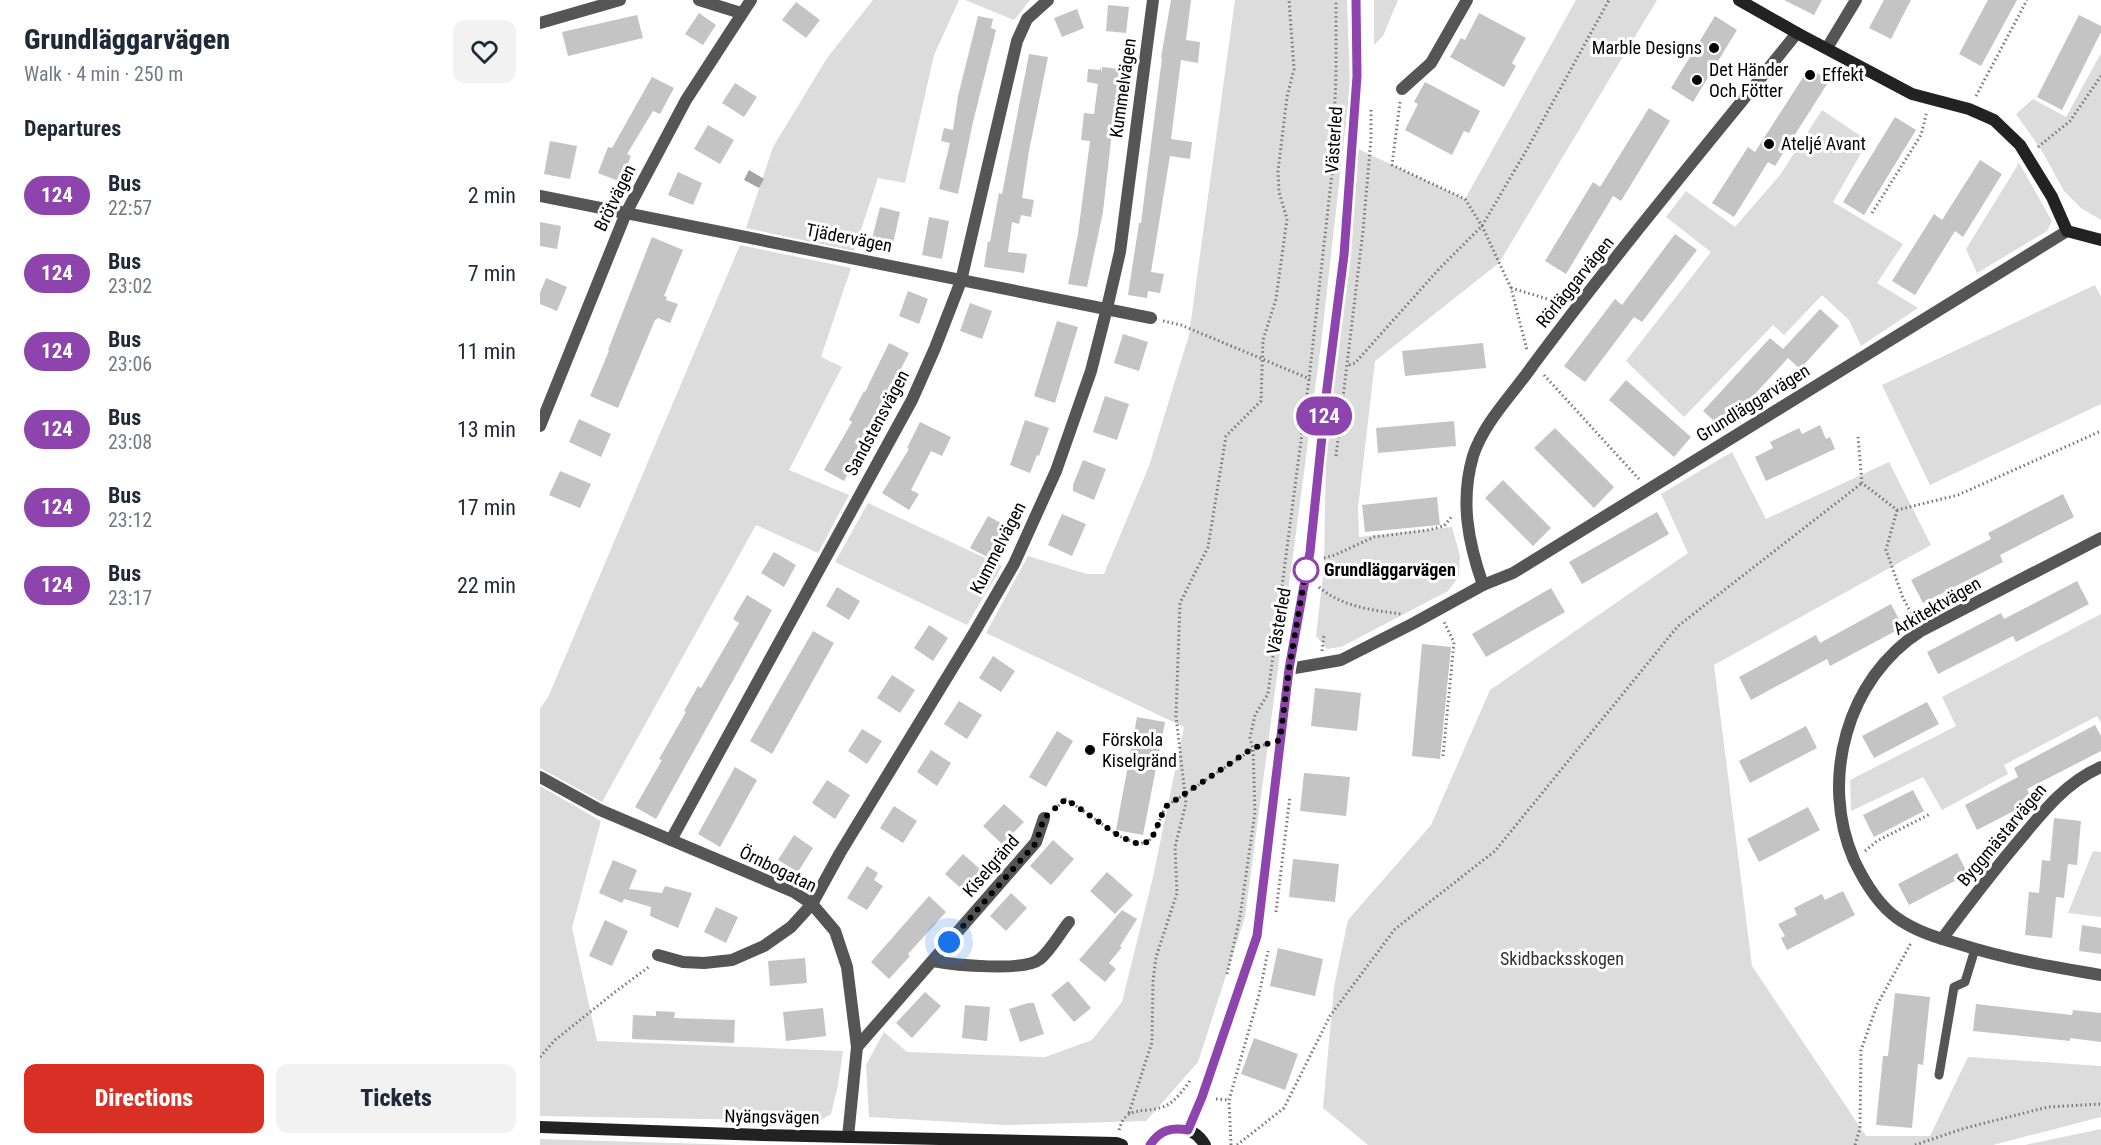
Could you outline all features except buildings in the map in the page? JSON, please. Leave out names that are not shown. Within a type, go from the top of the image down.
[{"type":"street","points":[[540,23],[621,0]]},
{"type":"street","points":[[699,0],[741,13]]},
{"type":"street","name":"Brötvägen","points":[[540,426],[626,213],[686,100],[750,0]]},
{"type":"street","name":"Sandstensvägen","points":[[671,840],[912,400],[936,348],[961,281],[1017,41],[1027,19],[1048,0]]},
{"type":"street","name":"Kummelvägen","points":[[657,955],[694,962],[732,960],[764,946],[791,927],[813,904],[840,853],[1014,564],[1056,471],[1091,371],[1107,308],[1120,252],[1153,0]]},
{"type":"street","name":"Västerled","points":[[1188,1130],[1202,1097],[1257,936],[1289,669],[1310,552],[1344,255],[1357,76],[1356,0]]},
{"type":"street","points":[[1402,89],[1431,63],[1467,0]]},
{"type":"street","points":[[1739,0],[1912,94],[1969,109],[1994,120],[2020,145],[2052,197],[2067,231],[2101,240]]},
{"type":"street","points":[[1827,48],[1856,0]]},
{"type":"street","name":"Rörläggarvägen","points":[[1483,585],[1472,555],[1467,524],[1467,483],[1474,454],[1488,426],[1576,307],[1797,33]]},
{"type":"street","name":"Tjädervägen","points":[[540,195],[1151,318]]},
{"type":"street","name":"Grundläggarvägen","points":[[1289,669],[1341,660],[1483,585],[1513,573],[2067,231]]},
{"type":"street","name":"Arkitektvägen","points":[[2101,538],[1921,631],[1899,648],[1871,678],[1857,703],[1845,735],[1840,796],[1843,826],[1854,859],[1879,902],[1896,918],[1918,930],[1999,957],[2101,975]]},
{"type":"street","name":"Byggmästarvägen","points":[[1942,939],[1982,886],[2055,798],[2071,784],[2101,767]]},
{"type":"street","name":"Örnbogatan","points":[[540,777],[600,810],[794,892],[813,904],[835,931],[847,967],[857,1047],[848,1137]]},
{"type":"street","name":"Kiselgränd","points":[[857,1047],[1036,843],[1044,818]]},
{"type":"street","points":[[933,961],[955,965],[1017,966],[1039,960],[1069,922]]},
{"type":"street","name":"Nyängsvägen","points":[[540,1127],[762,1140],[848,1137],[1002,1143],[1119,1144]]},
{"type":"street","points":[[1150,1145],[1155,1137],[1164,1131],[1177,1128],[1197,1135],[1205,1145]]},
{"type":"lane","points":[[1939,1075],[1954,987],[1965,982],[1975,949]]},
{"type":"path","points":[[1119,1144],[1122,1120],[1129,1113],[1152,1042],[1153,981],[1156,957],[1177,893],[1175,847],[1186,803],[1176,716],[1180,603],[1208,547],[1226,436],[1261,401],[1263,340],[1276,299],[1287,219],[1279,192],[1278,171],[1287,97],[1294,69],[1290,0]]},
{"type":"path","points":[[1226,980],[1240,917],[1255,812],[1253,748],[1250,738],[1255,715],[1268,694],[1309,379],[1332,173],[1336,0]]},
{"type":"path","points":[[1330,372],[1355,363],[1439,269],[1482,226],[1609,0]]},
{"type":"path","points":[[1969,109],[2027,0]]},
{"type":"path","points":[[2026,155],[2070,121],[2101,76]]},
{"type":"path","points":[[1402,89],[1392,165],[1465,199],[1482,226],[1511,288],[1527,351],[1534,364],[1648,489]]},
{"type":"path","points":[[1872,213],[1921,135],[1929,98]]},
{"type":"path","points":[[1511,288],[1576,307]]},
{"type":"path","points":[[1151,318],[1181,326],[1262,358],[1327,388]]},
{"type":"path","points":[[1897,510],[1958,495],[2101,431]]},
{"type":"path","points":[[1858,437],[1862,483],[1897,510]]},
{"type":"path","points":[[1237,1145],[1284,1108],[1330,1016],[1395,929],[1495,851],[1678,626],[1862,483]]},
{"type":"path","points":[[1897,510],[1886,550],[1903,598],[1921,631]]},
{"type":"path","points":[[1322,559],[1374,537],[1444,526],[1454,513]]},
{"type":"path","points":[[1319,587],[1329,596],[1367,609],[1408,614]]},
{"type":"path","points":[[1437,610],[1454,642],[1443,756]]},
{"type":"path","points":[[1044,818],[1066,799],[1119,836],[1138,844],[1148,842],[1154,834],[1165,807],[1253,748],[1280,740]]},
{"type":"path","points":[[1854,859],[1877,841],[1930,814]]},
{"type":"path","points":[[1855,1145],[1860,1128],[1862,1050],[1877,1005],[1918,930]]},
{"type":"path","points":[[540,1057],[555,1040],[615,992],[648,970],[657,955]]},
{"type":"path","points":[[1129,1113],[1167,1106],[1191,1080],[1194,1070]]},
{"type":"path","points":[[1915,1145],[1965,1128],[2048,1107],[2101,1104]]},
{"type":"green space","points":[[873,0],[959,0],[934,55],[905,183],[878,178],[854,251],[746,228],[773,147],[827,58]]},
{"type":"green space","points":[[965,0],[1030,0],[1014,20]]},
{"type":"green space","points":[[1235,0],[1347,0],[1350,86],[1321,344],[1245,917],[1198,1062],[1146,1121],[1005,1125],[869,1117],[866,1065],[884,1032],[907,1052],[1045,1057],[1092,1040],[1122,1002],[1153,877],[1184,727],[986,633],[1028,556],[1087,574],[1104,574],[1149,466],[1189,335]]},
{"type":"green space","points":[[1374,0],[1398,0],[1383,36],[1374,45]]},
{"type":"green space","points":[[1576,0],[1657,0],[1499,263],[1375,361],[1358,508],[1359,537],[1452,527],[1460,556],[1459,576],[1448,591],[1341,647],[1327,649],[1316,636],[1324,567],[1327,388],[1352,146],[1465,199]]},
{"type":"green space","points":[[2101,53],[2101,220],[2081,208],[2064,191],[2042,151],[2016,114],[2033,99],[2066,117]]},
{"type":"green space","points":[[1822,110],[1868,141],[1833,202],[1903,244],[1877,283],[1918,308],[1861,346],[1849,320],[1822,295],[1784,335],[1773,325],[1684,417],[1626,361],[1711,252],[1666,217],[1686,191],[1735,227],[1780,175]]},
{"type":"green space","points":[[2019,163],[2052,221],[2047,231],[1977,273],[1966,249]]},
{"type":"green space","points":[[740,245],[851,268],[821,357],[842,367],[789,470],[849,495],[818,553],[756,525],[602,802],[540,768],[540,709],[549,695]]},
{"type":"green space","points":[[2095,285],[2101,297],[2101,404],[1930,485],[1882,385]]},
{"type":"green space","name":"Skidbacksskogen","points":[[1732,452],[1766,519],[1889,462],[1931,545],[1714,665],[1752,966],[1866,1136],[1930,1136],[1968,1057],[2101,1066],[2101,1117],[1993,1145],[1368,1145],[1323,1108],[1334,987],[1348,920],[1431,825],[1490,690],[1688,553],[1661,494]]},
{"type":"green space","points":[[868,503],[1002,566],[967,625],[835,562]]},
{"type":"green space","points":[[2101,614],[2101,723],[2097,716],[2004,765],[2008,774],[1942,810],[1923,777],[1851,811],[1850,780],[1956,726],[1942,697]]},
{"type":"green space","points":[[540,786],[601,821],[572,928],[597,1041],[843,1051],[831,1114],[819,1121],[540,1116]]},
{"type":"green space","points":[[2093,851],[2101,852],[2101,917],[2068,913]]},
{"type":"green space","points":[[2101,1129],[2101,1145],[2025,1145]]},
{"type":"green space","points":[[540,1139],[740,1145],[540,1145]]},
{"type":"shaded area","points":[[749,170],[764,179],[759,188],[744,180]]},
{"type":"bus line","name":"124","points":[[1150,1145],[1155,1137],[1164,1131],[1177,1128],[1188,1130],[1202,1097],[1257,936],[1289,669],[1310,552],[1344,255],[1357,76],[1356,0]]},
{"type":"place","name":"Marble Designs","points":[[1714,48]]},
{"type":"place","name":"Effekt","points":[[1810,75]]},
{"type":"place","name":"Det Händer Och Fötter","points":[[1697,80]]},
{"type":"place","name":"Ateljé Avant","points":[[1769,144]]},
{"type":"place","name":"Grundläggarvägen","points":[[1306,570]]},
{"type":"place","name":"Förskola Kiselgränd","points":[[1090,750]]},
{"type":"route","points":[[949,942],[1036,843],[1044,818],[1066,799],[1119,836],[1138,844],[1148,842],[1154,834],[1165,807],[1253,748],[1280,740],[1289,669],[1306,570]]}]
